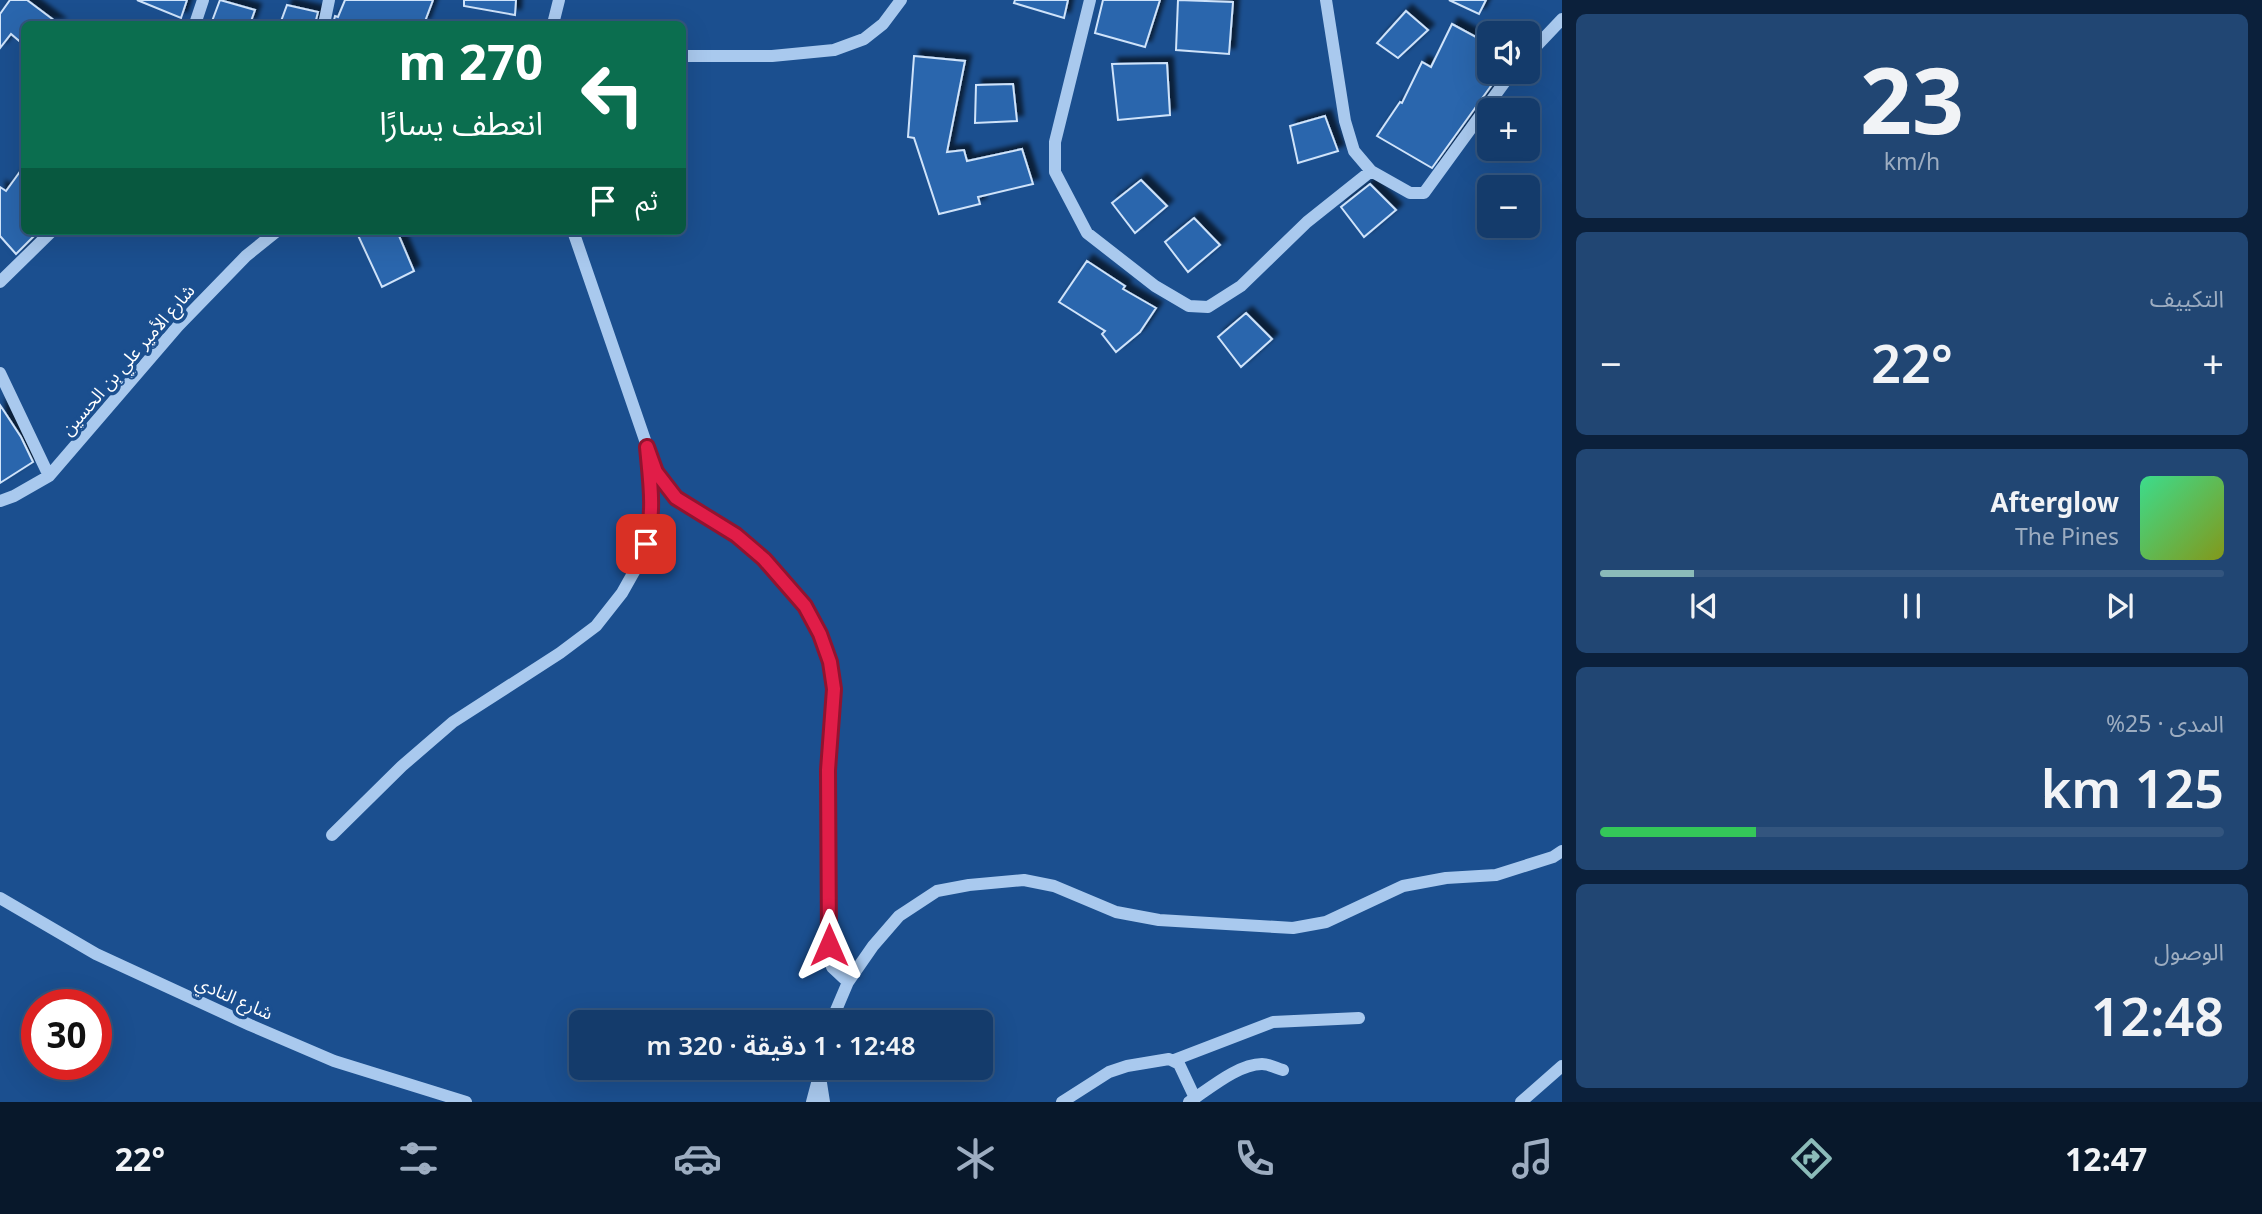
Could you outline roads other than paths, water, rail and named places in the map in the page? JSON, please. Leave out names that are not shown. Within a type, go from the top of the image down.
[{"type":"street","points":[[196,21],[203,0]]},
{"type":"street","points":[[325,21],[329,0]]},
{"type":"street","points":[[554,21],[559,0]]},
{"type":"street","points":[[686,56],[772,56],[834,50],[864,39],[883,24],[901,0]]},
{"type":"street","points":[[1090,0],[1055,142],[1055,172],[1087,233],[1155,286],[1189,306],[1208,307],[1241,286],[1307,222],[1371,171]]},
{"type":"street","points":[[1326,0],[1345,121],[1354,151],[1371,171],[1410,193],[1424,193],[1501,84]]},
{"type":"street","points":[[1540,42],[1562,19]]},
{"type":"street","points":[[0,282],[48,235]]},
{"type":"street","name":"شارع الأمير علي بن الحسين","points":[[0,501],[15,496],[50,476],[178,326],[246,256],[272,235]]},
{"type":"street","points":[[574,235],[656,472],[676,498],[736,535],[764,559],[805,606],[820,634],[830,662],[834,689],[828,770],[829,956],[839,975],[848,982]]},
{"type":"street","points":[[0,373],[50,476]]},
{"type":"street","points":[[332,835],[402,766],[453,722],[560,653],[596,626],[622,593],[640,561],[651,527],[652,497],[647,447]]},
{"type":"street","points":[[836,1010],[848,982],[873,946],[899,916],[937,891],[1024,880],[1054,886],[1116,912],[1159,920],[1293,928],[1326,922],[1403,886],[1446,878],[1496,875],[1553,857],[1562,851]]},
{"type":"street","name":"شارع النادي","points":[[0,898],[96,954],[250,1025],[334,1061],[466,1102]]},
{"type":"street","points":[[1062,1102],[1109,1072],[1127,1066],[1174,1060],[1273,1022],[1360,1018]]},
{"type":"street","points":[[1174,1060],[1179,1063],[1192,1100],[1220,1080],[1253,1066],[1269,1065],[1283,1070]]},
{"type":"street","points":[[1521,1102],[1562,1066]]},
{"type":"street","points":[[811,1102],[817,1080]]},
{"type":"street","points":[[821,1080],[824,1102]]}]
